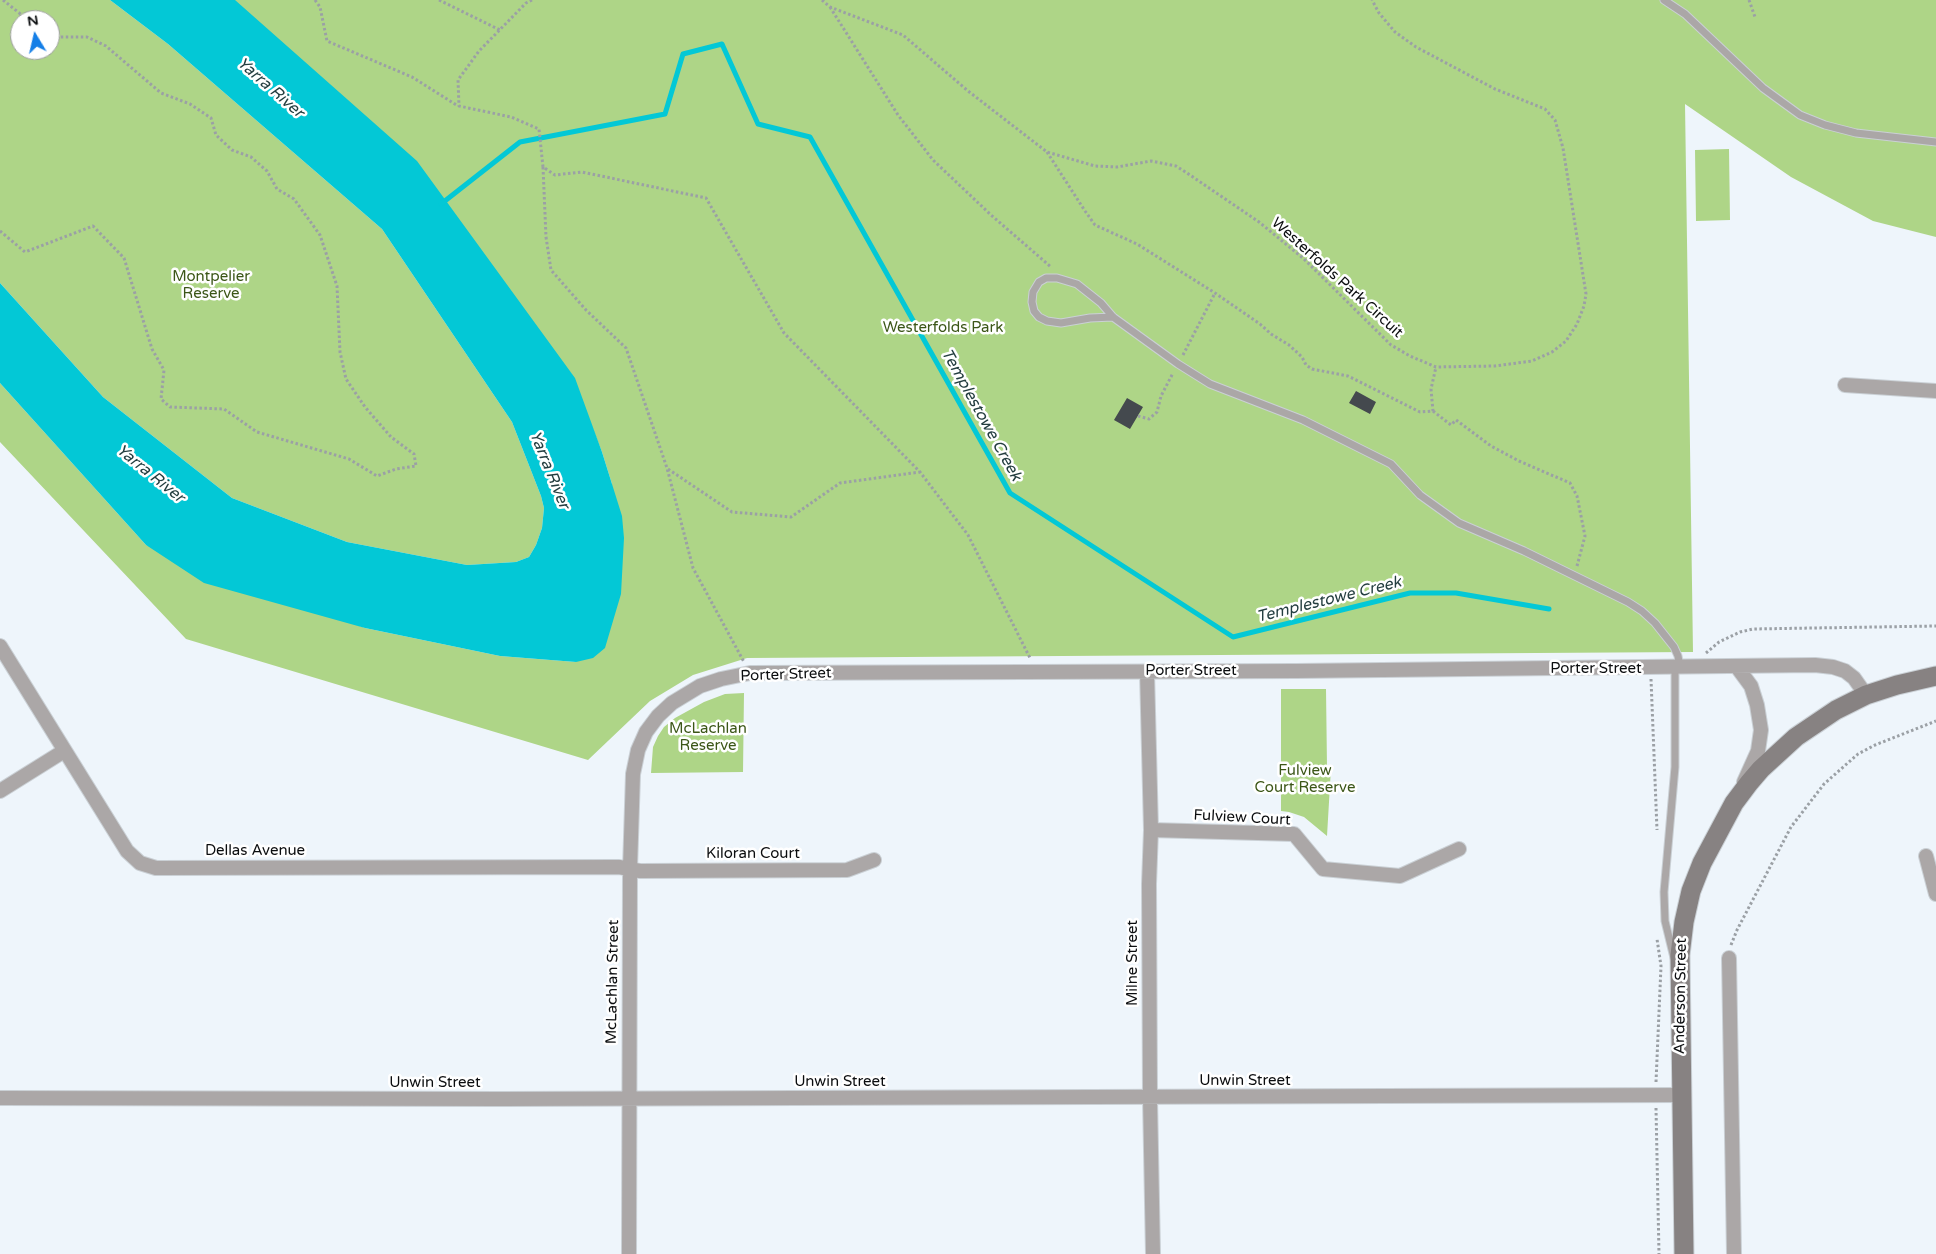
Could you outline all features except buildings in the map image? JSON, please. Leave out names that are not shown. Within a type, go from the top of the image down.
[{"type":"main road","points":[[1866,695],[1897,685],[1936,676]]},
{"type":"main road","name":"Anderson Street","points":[[1684,1254],[1680,976],[1681,937],[1691,892],[1702,863],[1734,803],[1761,768],[1796,737],[1836,710],[1866,695]]},
{"type":"street","points":[[1845,385],[1936,391]]},
{"type":"street","name":"Dellas Avenue","points":[[0,646],[127,852],[140,863],[156,868],[620,867],[630,869]]},
{"type":"street","name":"Porter Street","points":[[658,716],[672,703],[700,686],[750,673],[1681,668],[1814,665],[1833,667],[1848,673],[1866,695]]},
{"type":"street","points":[[1734,803],[1755,758],[1761,739],[1757,705],[1752,686],[1737,667]]},
{"type":"street","name":"Milne Street","points":[[1147,671],[1152,830],[1150,884],[1150,1098],[1153,1254]]},
{"type":"street","name":"McLachlan Street","points":[[629,1254],[630,869],[634,766],[638,750],[646,732],[658,716]]},
{"type":"street","points":[[0,791],[64,750]]},
{"type":"street","name":"Fulview Court","points":[[1152,830],[1294,834],[1323,869],[1400,876],[1459,849]]},
{"type":"street","points":[[1926,856],[1936,894]]},
{"type":"street","name":"Kiloran Court","points":[[630,869],[640,871],[847,870],[874,860]]},
{"type":"street","points":[[1730,958],[1734,1254]]},
{"type":"street","name":"Unwin Street","points":[[0,1098],[1150,1098],[1681,1095]]},
{"type":"lane","points":[[1664,0],[1685,14],[1763,88],[1800,115],[1856,134],[1936,142]]},
{"type":"lane","points":[[1113,317],[1097,317],[1057,323],[1047,321],[1039,317],[1034,311],[1032,302],[1033,292],[1039,282],[1050,278],[1077,284],[1093,295],[1113,317],[1178,364],[1210,384],[1303,420],[1391,464],[1420,495],[1459,523],[1574,575],[1628,602],[1648,616],[1674,647],[1681,668],[1664,904],[1669,939],[1680,976]]},
{"type":"path","points":[[3,0],[16,10]]},
{"type":"path","points":[[315,0],[320,7],[327,41],[412,77],[459,106],[511,117],[540,129],[546,236],[551,270],[586,310],[626,348],[667,468],[693,568],[750,673]]},
{"type":"path","points":[[439,0],[500,30]]},
{"type":"path","points":[[459,106],[458,80],[479,51],[532,0]]},
{"type":"path","name":"Westerfolds Park Circuit","points":[[822,0],[830,7],[903,35],[968,91],[1047,152],[1105,168],[1151,161],[1176,166],[1252,217],[1304,259],[1391,345],[1410,356],[1436,367],[1495,366],[1532,361],[1552,352],[1566,341],[1577,324],[1584,306],[1586,294],[1567,171],[1555,120],[1545,109],[1495,89],[1416,48],[1395,32],[1372,0]]},
{"type":"path","points":[[1750,0],[1755,18]]},
{"type":"path","points":[[830,7],[898,115],[933,160],[991,215],[1068,281]]},
{"type":"path","points":[[0,231],[25,252],[94,226],[124,258],[152,349],[164,370],[161,399],[170,407],[224,409],[257,432],[349,459],[377,476],[396,469],[416,466],[414,454],[391,437],[365,407],[346,379],[340,352],[337,286],[320,235],[294,199],[277,189],[267,171],[251,157],[232,150],[216,135],[211,118],[190,104],[161,94],[106,46],[87,37],[60,37]]},
{"type":"path","points":[[1047,152],[1095,225],[1137,244],[1215,294],[1260,324],[1271,334],[1290,345],[1312,369],[1348,376],[1420,412],[1433,412],[1452,425],[1456,420],[1491,446],[1519,461],[1570,483],[1577,496],[1585,536],[1574,575]]},
{"type":"path","points":[[543,167],[555,175],[582,172],[706,198],[784,333],[920,472],[968,535],[1037,672]]},
{"type":"path","points":[[1204,314],[1215,294]]},
{"type":"path","points":[[1433,412],[1431,389],[1436,367]]},
{"type":"path","points":[[667,468],[732,512],[791,517],[840,482],[920,472]]},
{"type":"path","points":[[1681,668],[1716,644],[1746,630],[1936,626]]},
{"type":"path","points":[[1651,668],[1657,839]]},
{"type":"path","points":[[1730,958],[1737,930],[1791,826],[1824,784],[1858,754],[1875,745],[1936,721]]},
{"type":"path","points":[[1657,932],[1661,966],[1656,1096],[1659,1254]]},
{"type":"green space","name":"Montpelier Reserve","points":[[0,0],[110,0],[168,44],[382,229],[512,422],[541,496],[544,508],[542,528],[529,557],[516,562],[467,565],[347,542],[232,498],[103,397],[0,283]]},
{"type":"green space","name":"Westerfolds Park","points":[[231,0],[1936,0],[1936,237],[1873,221],[1791,177],[1685,104],[1693,652],[747,658],[693,675],[650,701],[588,760],[186,639],[0,442],[0,383],[146,545],[365,628],[500,656],[576,662],[612,484],[602,452],[571,373]]},
{"type":"green space","points":[[1729,149],[1730,220],[1696,221],[1695,150]]},
{"type":"green space","name":"Fulview Court Reserve","points":[[1281,689],[1326,689],[1327,767],[1331,768],[1327,836],[1304,817],[1281,811]]},
{"type":"green space","name":"McLachlan Reserve","points":[[744,693],[743,772],[651,773],[653,747],[664,727],[675,718],[704,702],[725,694]]},
{"type":"water","name":"Yarra River","points":[[110,0],[235,0],[417,161],[575,378],[602,452],[622,516],[624,538],[621,594],[605,648],[593,658],[576,662],[500,656],[365,628],[204,583],[146,545],[0,383],[0,283],[103,397],[232,498],[347,542],[467,565],[516,562],[529,557],[542,528],[544,508],[541,496],[512,422],[382,229],[168,44]]},
{"type":"waterway","name":"Templestowe Creek","points":[[441,204],[520,142],[665,114],[683,54],[722,44],[758,124],[810,137],[1010,493],[1233,637],[1410,593],[1456,593],[1549,609]]}]
